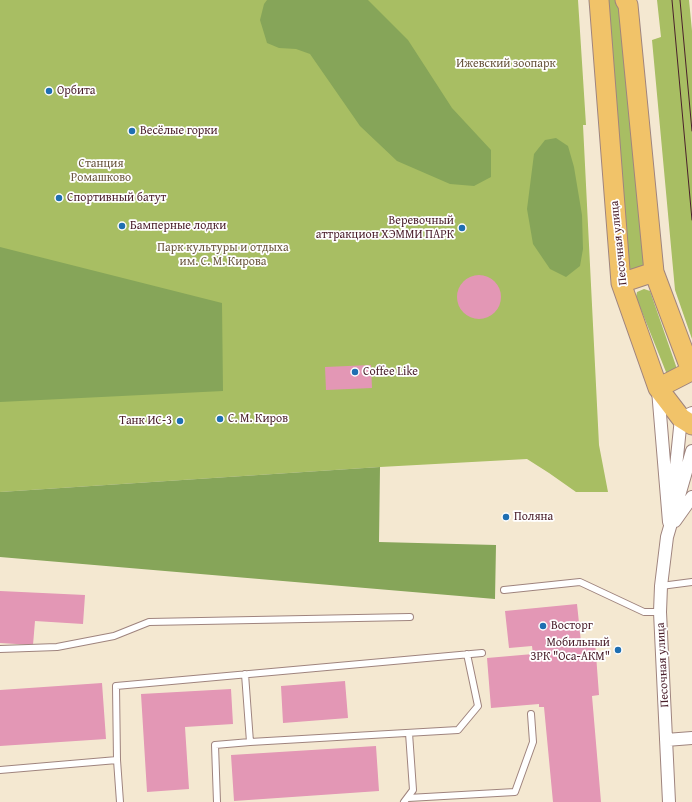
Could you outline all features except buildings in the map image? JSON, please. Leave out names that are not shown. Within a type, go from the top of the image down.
[{"type":"main road","name":"Песочная улица","points":[[599,0],[621,283],[658,388]]},
{"type":"main road","points":[[625,0],[628,5],[654,272],[692,374],[658,388],[688,418]]},
{"type":"main road","points":[[621,283],[654,272]]},
{"type":"street","name":"Песочная улица","points":[[658,388],[670,529]]},
{"type":"street","name":"Песочная улица","points":[[670,529],[688,418]]},
{"type":"street","name":"Песочная улица","points":[[669,802],[660,612],[661,586],[665,551],[670,529],[692,451]]},
{"type":"street","name":"Песочная улица","points":[[670,529],[692,497]]},
{"type":"street","points":[[666,740],[692,738]]},
{"type":"lane","points":[[504,590],[580,582],[644,612],[660,612]]},
{"type":"lane","points":[[661,586],[692,582]]},
{"type":"lane","points":[[0,649],[57,647],[114,636],[149,622],[410,617]]},
{"type":"lane","points":[[120,802],[117,760],[116,686],[482,653]]},
{"type":"lane","points":[[217,802],[215,745],[458,730],[478,706],[467,654]]},
{"type":"lane","points":[[245,674],[250,742]]},
{"type":"lane","points":[[406,800],[515,792],[533,742],[531,714]]},
{"type":"lane","points":[[406,800],[413,790],[409,733]]},
{"type":"lane","points":[[0,770],[117,760]]},
{"type":"green space","name":"Парк культуры и отдыха им. С. М. Кирова","points":[[0,0],[578,0],[586,125],[583,125],[599,445],[608,492],[576,492],[527,459],[380,467],[0,492]]},
{"type":"green space","points":[[267,0],[368,0],[408,40],[452,108],[491,150],[491,177],[474,186],[450,184],[397,161],[360,126],[310,54],[296,49],[279,48],[267,43],[260,20],[264,4]]},
{"type":"green space","points":[[606,0],[618,0],[621,7],[645,264],[643,268],[633,271],[625,264]]},
{"type":"green space","points":[[657,0],[689,0],[692,31],[692,339],[675,290],[652,40],[661,37]]},
{"type":"green space","points":[[556,138],[568,146],[574,167],[582,215],[583,249],[580,266],[566,277],[550,269],[533,244],[527,209],[534,154],[545,140]]},
{"type":"green space","points":[[0,247],[222,303],[223,391],[0,402]]},
{"type":"green space","points":[[644,289],[650,291],[676,366],[676,371],[670,374],[666,372],[636,297],[637,292]]},
{"type":"green space","points":[[380,467],[379,542],[496,545],[495,599],[0,557],[0,492]]},
{"type":"tram line","points":[[672,0],[692,220]]},
{"type":"tram line","points":[[680,0],[692,131]]},
{"type":"place","name":"Орбита","points":[[49,91]]},
{"type":"place","name":"Весёлые горки","points":[[132,131]]},
{"type":"place","name":"Спортивный батут","points":[[59,198]]},
{"type":"place","name":"Бамперные лодки","points":[[122,226]]},
{"type":"place","name":"Веревочный аттракцион ХЭММИ ПАРК","points":[[462,228]]},
{"type":"place","name":"Coffee Like","points":[[355,372]]},
{"type":"place","name":"С. М. Киров","points":[[220,419]]},
{"type":"place","name":"Танк ИС-3","points":[[180,421]]},
{"type":"place","name":"Поляна","points":[[506,517]]},
{"type":"place","name":"Восторг","points":[[543,626]]},
{"type":"place","name":"Мобильный ЗРК \"Оса-АКМ\"","points":[[618,650]]},
{"type":"park label","name":"Ижевский зоопарк","points":[[506,64]]},
{"type":"park label","name":"Станция Ромашково","points":[[101,171]]}]
